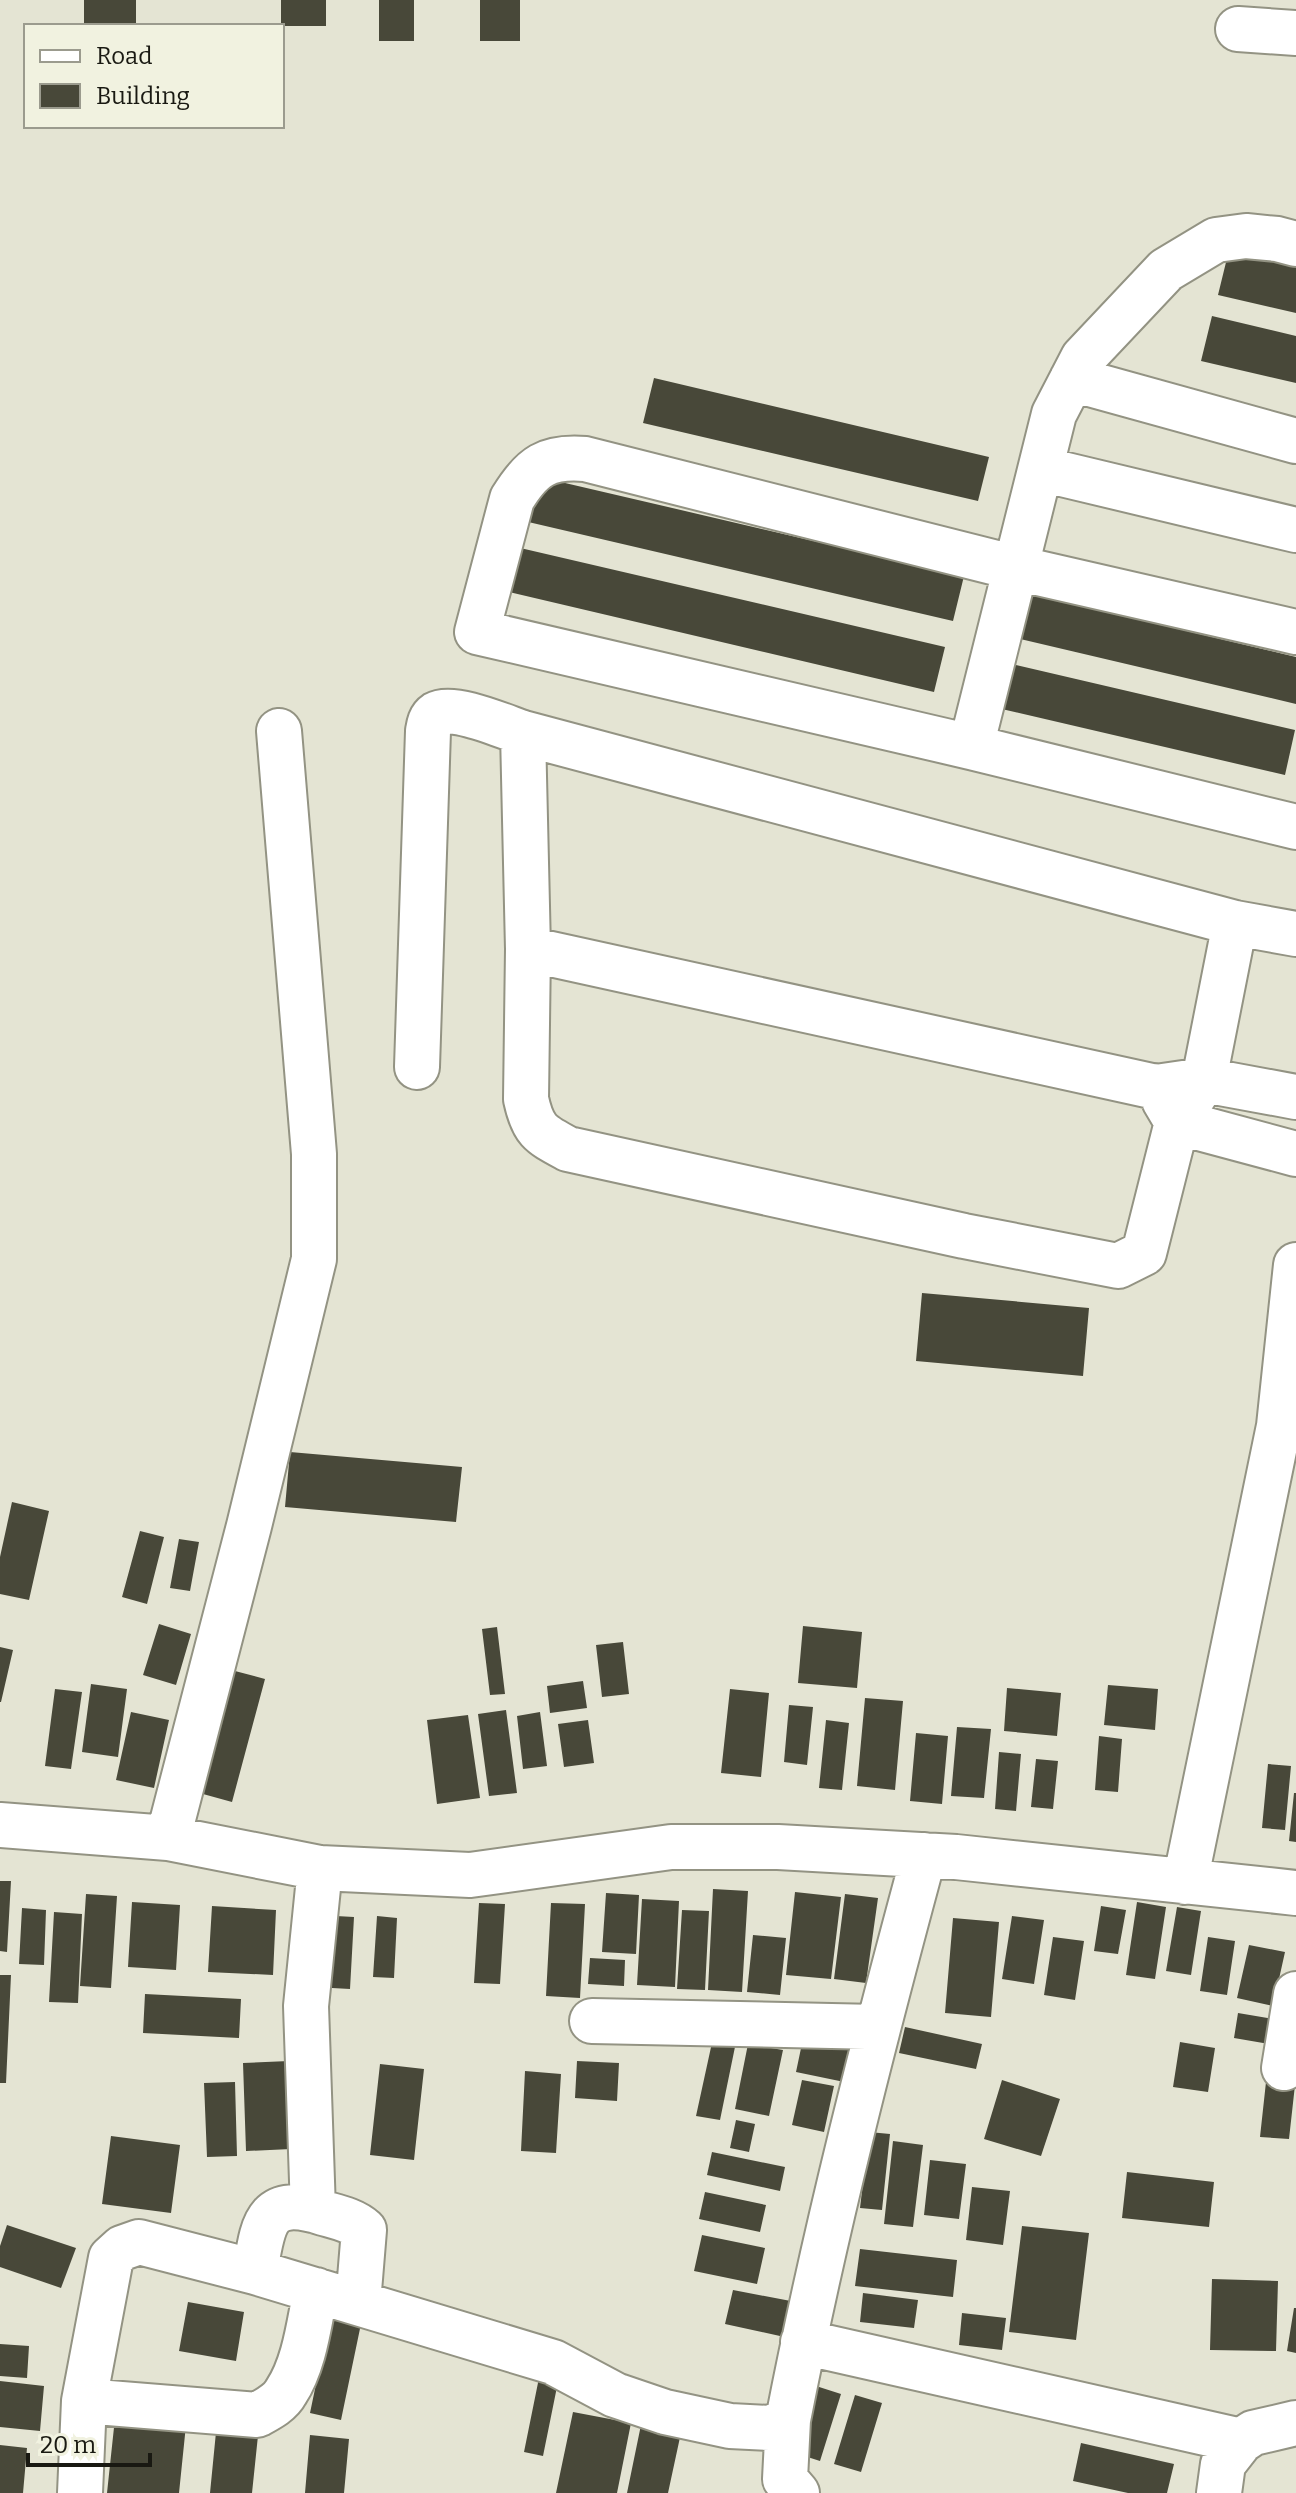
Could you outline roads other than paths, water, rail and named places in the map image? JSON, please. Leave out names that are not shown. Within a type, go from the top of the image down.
[{"type":"street","points":[[1238,29],[1296,33]]},
{"type":"street","points":[[971,747],[1054,414],[1083,358],[1166,270],[1216,240],[1246,236],[1296,244]]},
{"type":"street","points":[[1072,379],[1296,441]]},
{"type":"street","points":[[1296,632],[1016,568],[585,459],[562,457],[541,465],[523,482],[512,499],[475,642],[971,747],[1296,827]]},
{"type":"street","points":[[1041,469],[1296,530]]},
{"type":"street","points":[[417,1067],[430,721],[444,712],[459,713],[523,733],[1235,923],[1296,934]]},
{"type":"street","points":[[168,1838],[314,1259],[314,1154],[279,731]]},
{"type":"street","points":[[523,733],[528,949],[526,1099],[531,1123],[547,1138],[568,1149],[964,1236],[1118,1266],[1144,1253],[1167,1104],[1204,1080],[1296,1097]]},
{"type":"street","points":[[1204,1080],[1235,923]]},
{"type":"street","points":[[528,949],[1167,1104],[1296,1154]]},
{"type":"street","points":[[1185,1882],[1287,1426],[1295,1272]]},
{"type":"street","points":[[0,1825],[168,1838],[320,1868],[470,1875],[671,1847],[778,1847],[924,1855],[1296,1893]]},
{"type":"street","points":[[797,2493],[785,2479],[788,2420],[803,2342],[861,2090],[924,1855]]},
{"type":"street","points":[[313,2210],[306,2006],[320,1868]]},
{"type":"street","points":[[1284,2068],[1296,1994]]},
{"type":"street","points":[[592,2021],[878,2027]]},
{"type":"street","points":[[255,2272],[263,2227],[272,2215],[285,2207],[313,2210],[357,2224],[364,2230],[358,2303]]},
{"type":"street","points":[[80,2493],[84,2401],[111,2258],[114,2253],[139,2242],[255,2272],[553,2362],[615,2395],[665,2412],[730,2426],[757,2428],[770,2428],[788,2420]]},
{"type":"street","points":[[84,2401],[257,2415],[286,2393],[306,2338],[316,2290]]},
{"type":"street","points":[[803,2342],[1241,2441]]},
{"type":"street","points":[[1219,2493],[1223,2464],[1241,2441],[1253,2433],[1296,2423]]}]
